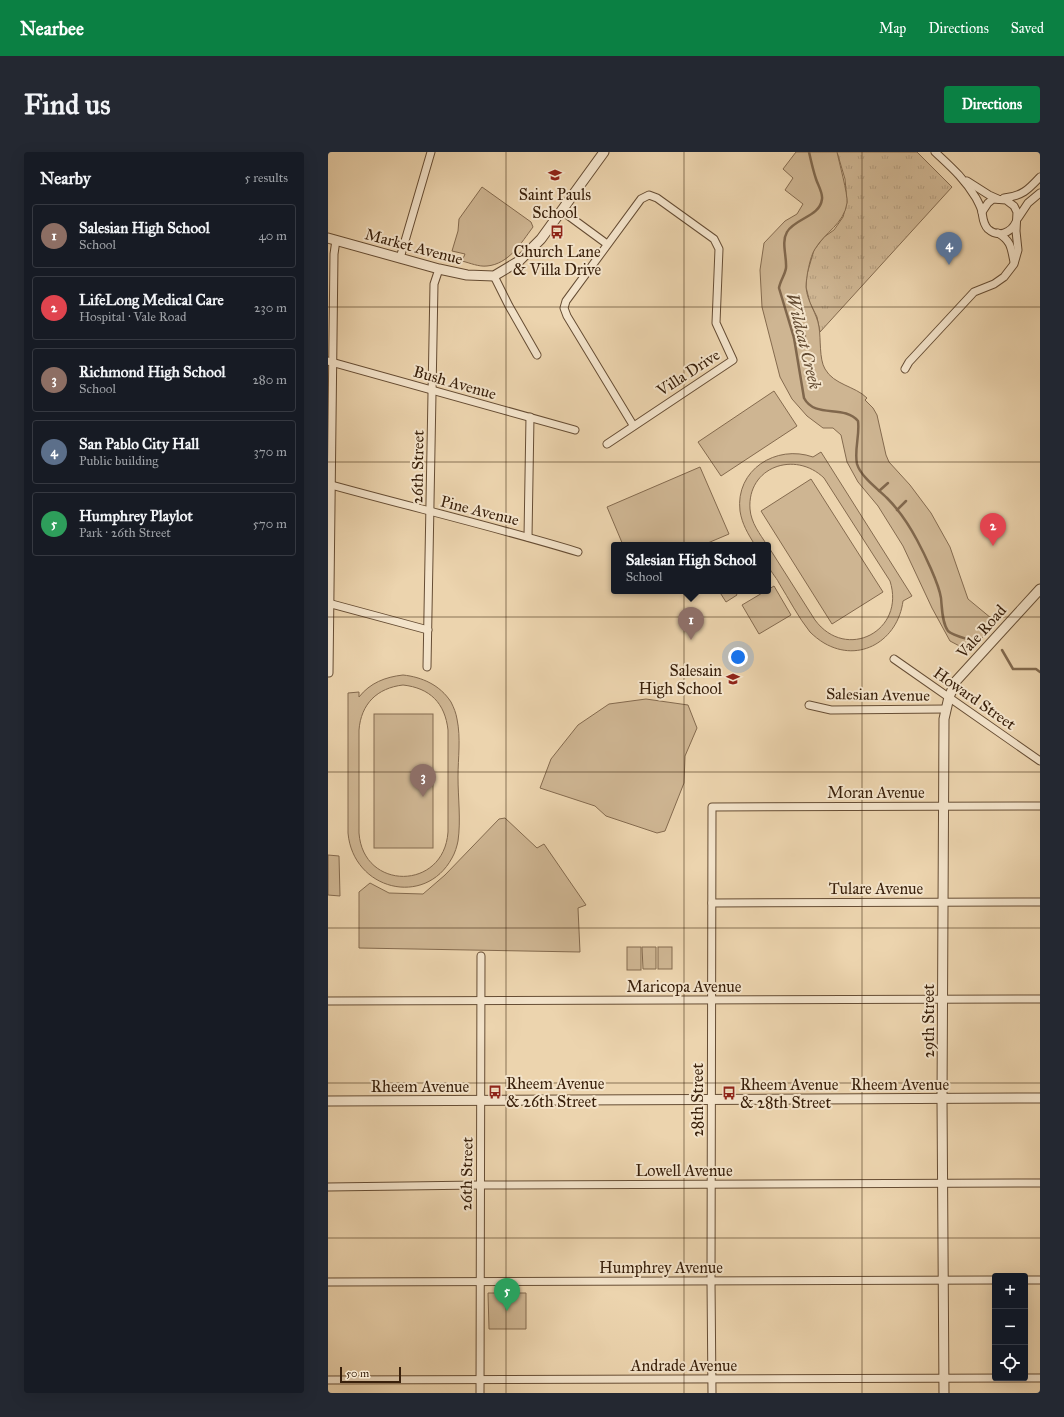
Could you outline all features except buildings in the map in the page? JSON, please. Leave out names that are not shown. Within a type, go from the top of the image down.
[{"type":"street","points":[[400,258],[431,152]]},
{"type":"street","points":[[536,356],[494,276],[519,261],[541,239],[604,152]]},
{"type":"street","points":[[905,369],[961,304],[974,292],[994,284],[1004,277],[1014,264],[1018,250],[1016,230],[1017,212],[1011,202],[989,195],[964,180],[934,152]]},
{"type":"street","points":[[982,212],[988,203],[994,199],[1020,195],[1040,177]]},
{"type":"street","points":[[964,180],[978,202],[987,229],[992,232],[1004,233],[1010,231],[1028,203],[1040,193]]},
{"type":"street","name":"Villa Drive","points":[[649,195],[658,198],[714,239],[719,249],[716,323],[733,360],[633,425],[567,316],[564,308],[566,301],[607,244],[641,199],[649,195]]},
{"type":"street","points":[[562,211],[607,244]]},
{"type":"street","points":[[998,233],[1008,240],[1011,246],[1014,264]]},
{"type":"street","points":[[329,673],[330,362],[334,254],[332,239]]},
{"type":"street","name":"Market Avenue","points":[[332,239],[438,269],[466,275],[494,276]]},
{"type":"street","name":"26th Street","points":[[427,667],[434,284],[438,269]]},
{"type":"street","name":"Bush Avenue","points":[[330,362],[575,430]]},
{"type":"street","points":[[528,537],[530,417]]},
{"type":"street","points":[[607,444],[633,425]]},
{"type":"street","name":"Pine Avenue","points":[[330,484],[528,537],[578,552]]},
{"type":"street","name":"Vale Road","points":[[949,697],[956,681],[1040,588]]},
{"type":"street","points":[[329,603],[428,630]]},
{"type":"street","name":"Howard Street","points":[[894,659],[1040,761]]},
{"type":"street","name":"29th Street","points":[[944,1393],[942,1099],[943,726],[949,697]]},
{"type":"street","name":"Salesian Avenue","points":[[809,705],[831,710],[946,709]]},
{"type":"street","name":"Moran Avenue","points":[[712,807],[1040,806]]},
{"type":"street","name":"28th Street","points":[[712,807],[712,1393]]},
{"type":"street","name":"Tulare Avenue","points":[[712,903],[1040,902]]},
{"type":"street","name":"26th Street","points":[[480,1393],[479,1282],[482,1101],[480,1001],[481,956]]},
{"type":"street","name":"Maricopa Avenue","points":[[328,1001],[1040,999]]},
{"type":"street","name":"Rheem Avenue","points":[[328,1101],[1040,1098]]},
{"type":"street","name":"Lowell Avenue","points":[[328,1187],[712,1184],[1040,1184]]},
{"type":"street","name":"Humphrey Avenue","points":[[328,1282],[992,1280]]},
{"type":"street","points":[[1028,1280],[1040,1280]]},
{"type":"street","name":"Andrade Avenue","points":[[328,1380],[1040,1378]]},
{"type":"green space","points":[[796,152],[837,152],[847,199],[842,217],[813,252],[807,278],[807,292],[819,327],[823,365],[834,379],[867,398],[865,400],[873,408],[877,415],[889,462],[910,485],[931,513],[950,547],[968,599],[997,623],[969,651],[950,641],[932,608],[903,546],[878,506],[858,482],[847,462],[841,435],[833,428],[823,428],[807,416],[792,399],[780,377],[762,307],[760,270],[764,243],[785,221],[797,214],[803,204],[785,190],[793,178],[783,169]]},
{"type":"green space","points":[[837,152],[917,152],[952,187],[820,332],[817,317],[810,303],[806,287],[807,274],[814,250],[824,237],[834,230],[843,217],[847,202],[845,179]]},
{"type":"green space","points":[[482,187],[531,222],[533,227],[514,252],[502,261],[487,266],[462,261],[465,254],[452,251],[458,231],[459,219]]},
{"type":"green space","points":[[774,391],[797,426],[721,476],[698,442]]},
{"type":"green space","points":[[821,452],[912,596],[903,601],[900,615],[894,627],[885,637],[875,644],[863,649],[851,651],[838,649],[824,643],[813,635],[771,571],[771,551],[815,620],[828,632],[842,639],[857,639],[870,635],[881,626],[889,614],[893,599],[890,581],[824,478],[812,470],[800,465],[787,464],[775,467],[764,473],[756,482],[751,494],[750,509],[752,519],[765,542],[753,542],[742,520],[740,511],[740,496],[744,483],[751,472],[772,458],[785,454],[799,454],[813,457]]},
{"type":"green space","points":[[700,467],[729,534],[710,542],[622,542],[607,507]]},
{"type":"green space","points":[[811,479],[883,592],[832,624],[761,511]]},
{"type":"green space","points":[[774,586],[791,615],[759,634],[742,605],[761,594],[771,594],[771,588]]},
{"type":"green space","points":[[721,594],[736,594],[737,595],[726,602]]},
{"type":"green space","points":[[396,676],[410,676],[424,680],[442,691],[447,696],[454,708],[459,733],[459,825],[456,850],[440,874],[425,883],[409,887],[392,886],[376,879],[363,868],[353,852],[348,833],[348,693],[359,692],[359,697],[373,684]],"holes":[[[403,685],[428,693],[434,698],[444,712],[446,720],[448,730],[448,832],[443,851],[433,865],[419,874],[404,876],[388,874],[374,866],[364,852],[359,833],[359,730],[363,712],[367,705],[378,694],[385,690]]]},
{"type":"green space","points":[[646,699],[688,705],[697,728],[685,756],[684,783],[665,831],[657,833],[606,816],[595,806],[540,788],[551,759],[578,725],[609,704]]},
{"type":"green space","points":[[374,714],[433,714],[433,848],[374,848]]},
{"type":"green space","points":[[505,818],[537,848],[544,844],[586,905],[578,908],[580,952],[359,948],[359,892],[370,883],[389,893],[423,894],[445,875],[499,819]]},
{"type":"green space","points":[[328,855],[339,856],[340,896],[328,895]]},
{"type":"green space","points":[[627,947],[641,947],[641,970],[627,970]]},
{"type":"green space","points":[[642,947],[656,947],[656,969],[643,969]]},
{"type":"green space","points":[[658,947],[672,947],[672,969],[658,969]]},
{"type":"green space","points":[[488,1293],[526,1293],[526,1329],[489,1329]]},
{"type":"waterway","name":"Wildcat Creek","points":[[809,152],[822,199],[817,210],[791,227],[785,236],[784,245],[786,268],[779,288],[794,338],[804,398],[815,408],[845,413],[858,421],[856,459],[859,469],[862,474],[896,508],[917,540],[940,592],[943,620],[948,631],[957,636],[976,642]]},
{"type":"waterway","points":[[794,338],[805,336]]},
{"type":"waterway","points":[[879,491],[888,483]]},
{"type":"waterway","points":[[897,510],[906,501]]},
{"type":"waterway","name":"Wildcat Creek","points":[[1002,650],[1013,669],[1036,669],[1040,672]]},
{"type":"place","name":"Saint Pauls School","points":[[555,175]]},
{"type":"place","name":"Church Lane & Villa Drive","points":[[557,232]]},
{"type":"place","name":"San Pablo City Hall","points":[[949,265]]},
{"type":"place","name":"LifeLong Medical Care","points":[[993,546]]},
{"type":"place","name":"Salesian High School","points":[[691,640]]},
{"type":"place","name":"Salesain High School","points":[[733,679]]},
{"type":"place","name":"Richmond High School","points":[[423,797]]},
{"type":"place","name":"Rheem Avenue & 26th Street","points":[[495,1092]]},
{"type":"place","name":"Rheem Avenue & 28th Street","points":[[729,1093]]},
{"type":"place","name":"Humphrey Playlot","points":[[507,1311]]}]
